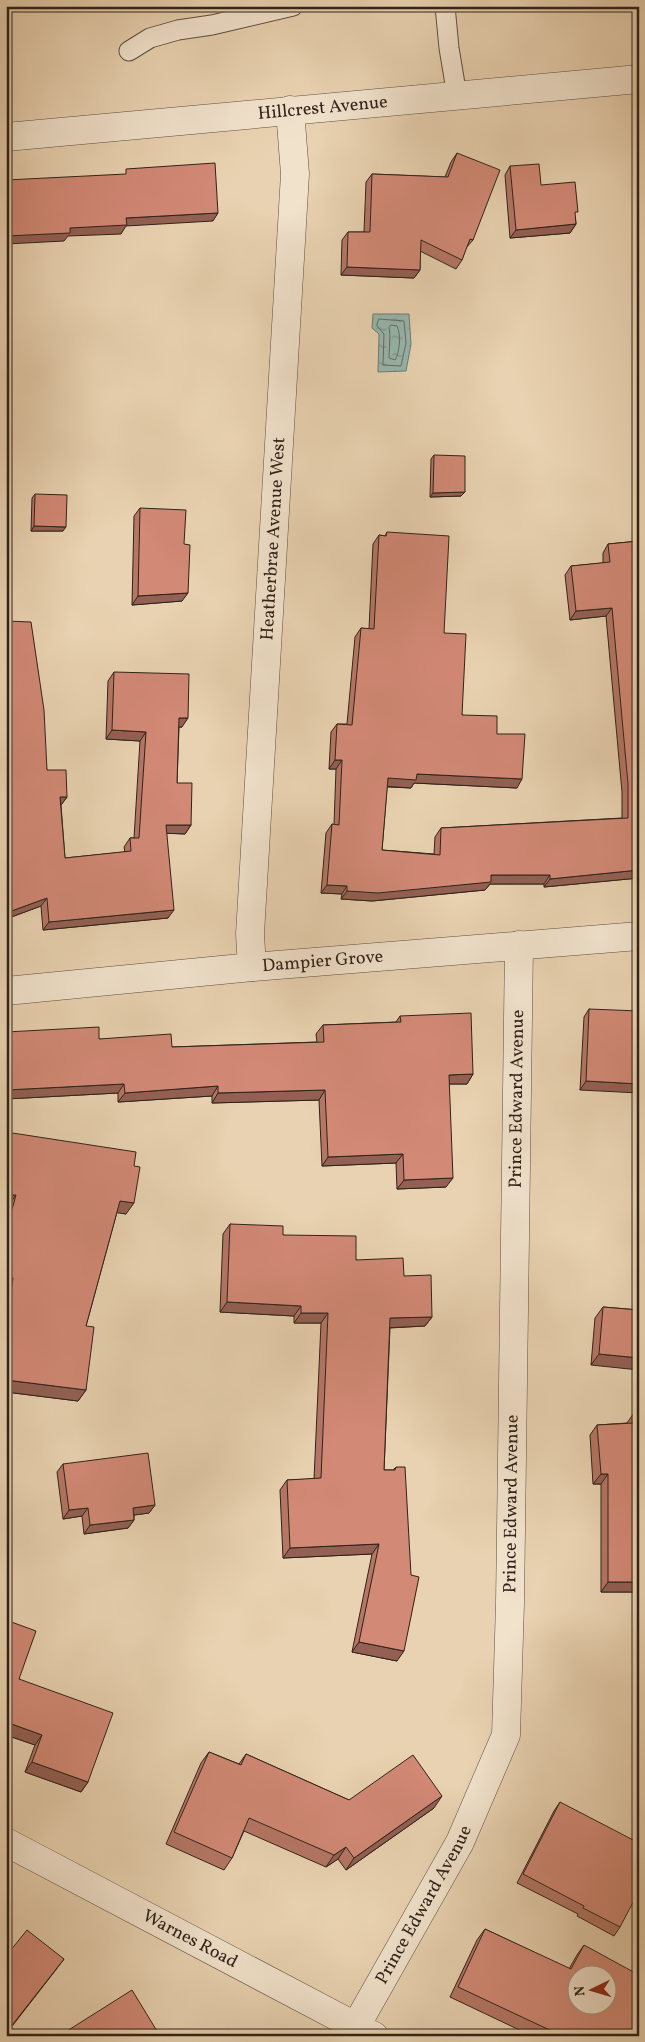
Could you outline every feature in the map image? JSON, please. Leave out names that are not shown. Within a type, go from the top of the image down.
[{"type":"street","name":"Hillcrest Avenue","points":[[6,137],[639,79]]},
{"type":"street","name":"Heatherbrae Avenue West","points":[[252,967],[250,934],[295,174],[290,110]]},
{"type":"street","name":"Dampier Grove","points":[[6,990],[252,967],[639,936]]},
{"type":"street","name":"Prince Edward Avenue","points":[[365,2031],[460,1842],[506,1735],[510,1604],[519,945]]},
{"type":"street","name":"Warnes Road","points":[[6,1842],[365,2031]]},
{"type":"lane","points":[[129,51],[150,38],[178,30],[212,26],[293,6]]},
{"type":"lane","points":[[445,6],[448,48],[457,96]]},
{"type":"water","points":[[373,314],[409,314],[411,344],[406,371],[378,372],[379,334],[372,328]]},
{"type":"building","points":[[457,153],[500,170],[473,240],[470,239],[462,260],[421,240],[420,270],[347,267],[348,232],[370,232],[372,174],[448,177]]},
{"type":"building","points":[[215,163],[218,213],[126,218],[127,225],[70,228],[70,233],[6,236],[6,180],[126,174],[126,169]]},
{"type":"building","points":[[539,164],[541,185],[575,182],[578,212],[575,212],[576,224],[516,230],[510,166]]},
{"type":"building","points":[[434,455],[465,456],[465,492],[433,493]]},
{"type":"building","points":[[35,494],[67,495],[66,527],[34,526]]},
{"type":"building","points":[[140,508],[186,510],[184,544],[190,545],[188,593],[138,596]]},
{"type":"building","points":[[387,532],[449,536],[444,633],[466,634],[462,715],[497,716],[497,734],[525,734],[522,779],[417,774],[416,780],[388,778],[382,850],[440,855],[441,828],[628,818],[628,784],[612,608],[576,611],[571,566],[610,562],[608,544],[639,541],[639,870],[550,879],[550,875],[491,875],[491,882],[378,893],[347,891],[347,886],[327,885],[332,824],[339,825],[342,760],[335,760],[337,724],[352,725],[361,628],[374,629],[379,535],[386,536]]},
{"type":"building","points":[[6,621],[31,622],[44,710],[47,770],[66,770],[67,797],[60,797],[65,858],[131,851],[130,838],[139,838],[146,732],[112,730],[114,672],[189,674],[188,718],[179,718],[177,783],[192,783],[191,825],[166,825],[174,910],[49,922],[47,898],[6,913]]},
{"type":"building","points":[[589,1009],[639,1011],[639,1084],[586,1081]]},
{"type":"building","points":[[471,1013],[473,1074],[449,1075],[453,1178],[404,1180],[403,1154],[328,1157],[325,1090],[218,1093],[218,1086],[125,1093],[124,1084],[6,1090],[6,1032],[99,1027],[99,1039],[171,1034],[172,1047],[324,1042],[323,1025],[401,1022],[400,1016]]},
{"type":"building","points":[[6,1132],[136,1152],[134,1166],[140,1167],[134,1203],[120,1201],[86,1326],[94,1327],[86,1390],[6,1380],[6,1331],[13,1278],[6,1276],[6,1231],[16,1195],[6,1195]]},
{"type":"building","points":[[230,1224],[283,1226],[283,1235],[356,1236],[356,1260],[403,1258],[404,1276],[431,1275],[432,1317],[390,1318],[384,1470],[395,1470],[396,1467],[405,1467],[411,1575],[419,1577],[404,1651],[359,1642],[379,1544],[290,1548],[287,1480],[321,1478],[328,1313],[301,1313],[301,1306],[227,1302]]},
{"type":"building","points":[[603,1307],[639,1310],[639,1358],[599,1354]]},
{"type":"building","points":[[634,1413],[639,1413],[639,1582],[608,1582],[608,1474],[601,1474],[597,1425],[634,1423]]},
{"type":"building","points":[[148,1453],[155,1505],[133,1508],[134,1520],[90,1525],[88,1508],[69,1510],[63,1464]]},
{"type":"building","points":[[6,1620],[36,1631],[19,1679],[113,1713],[88,1782],[32,1762],[42,1735],[6,1722]]},
{"type":"building","points":[[209,1752],[241,1765],[246,1754],[349,1800],[413,1755],[442,1796],[354,1858],[346,1847],[334,1855],[249,1818],[232,1858],[174,1832]]},
{"type":"building","points":[[560,1802],[639,1843],[639,1891],[620,1927],[523,1874]]},
{"type":"building","points":[[485,1929],[568,1968],[568,2014],[618,2014],[618,1964],[574,1964],[584,1945],[639,1975],[639,2036],[556,2036],[554,2035],[556,2033],[458,1987]]},
{"type":"building","points":[[27,1930],[64,1959],[6,2033],[6,1956]]},
{"type":"building","points":[[132,1990],[160,2036],[59,2036]]}]
